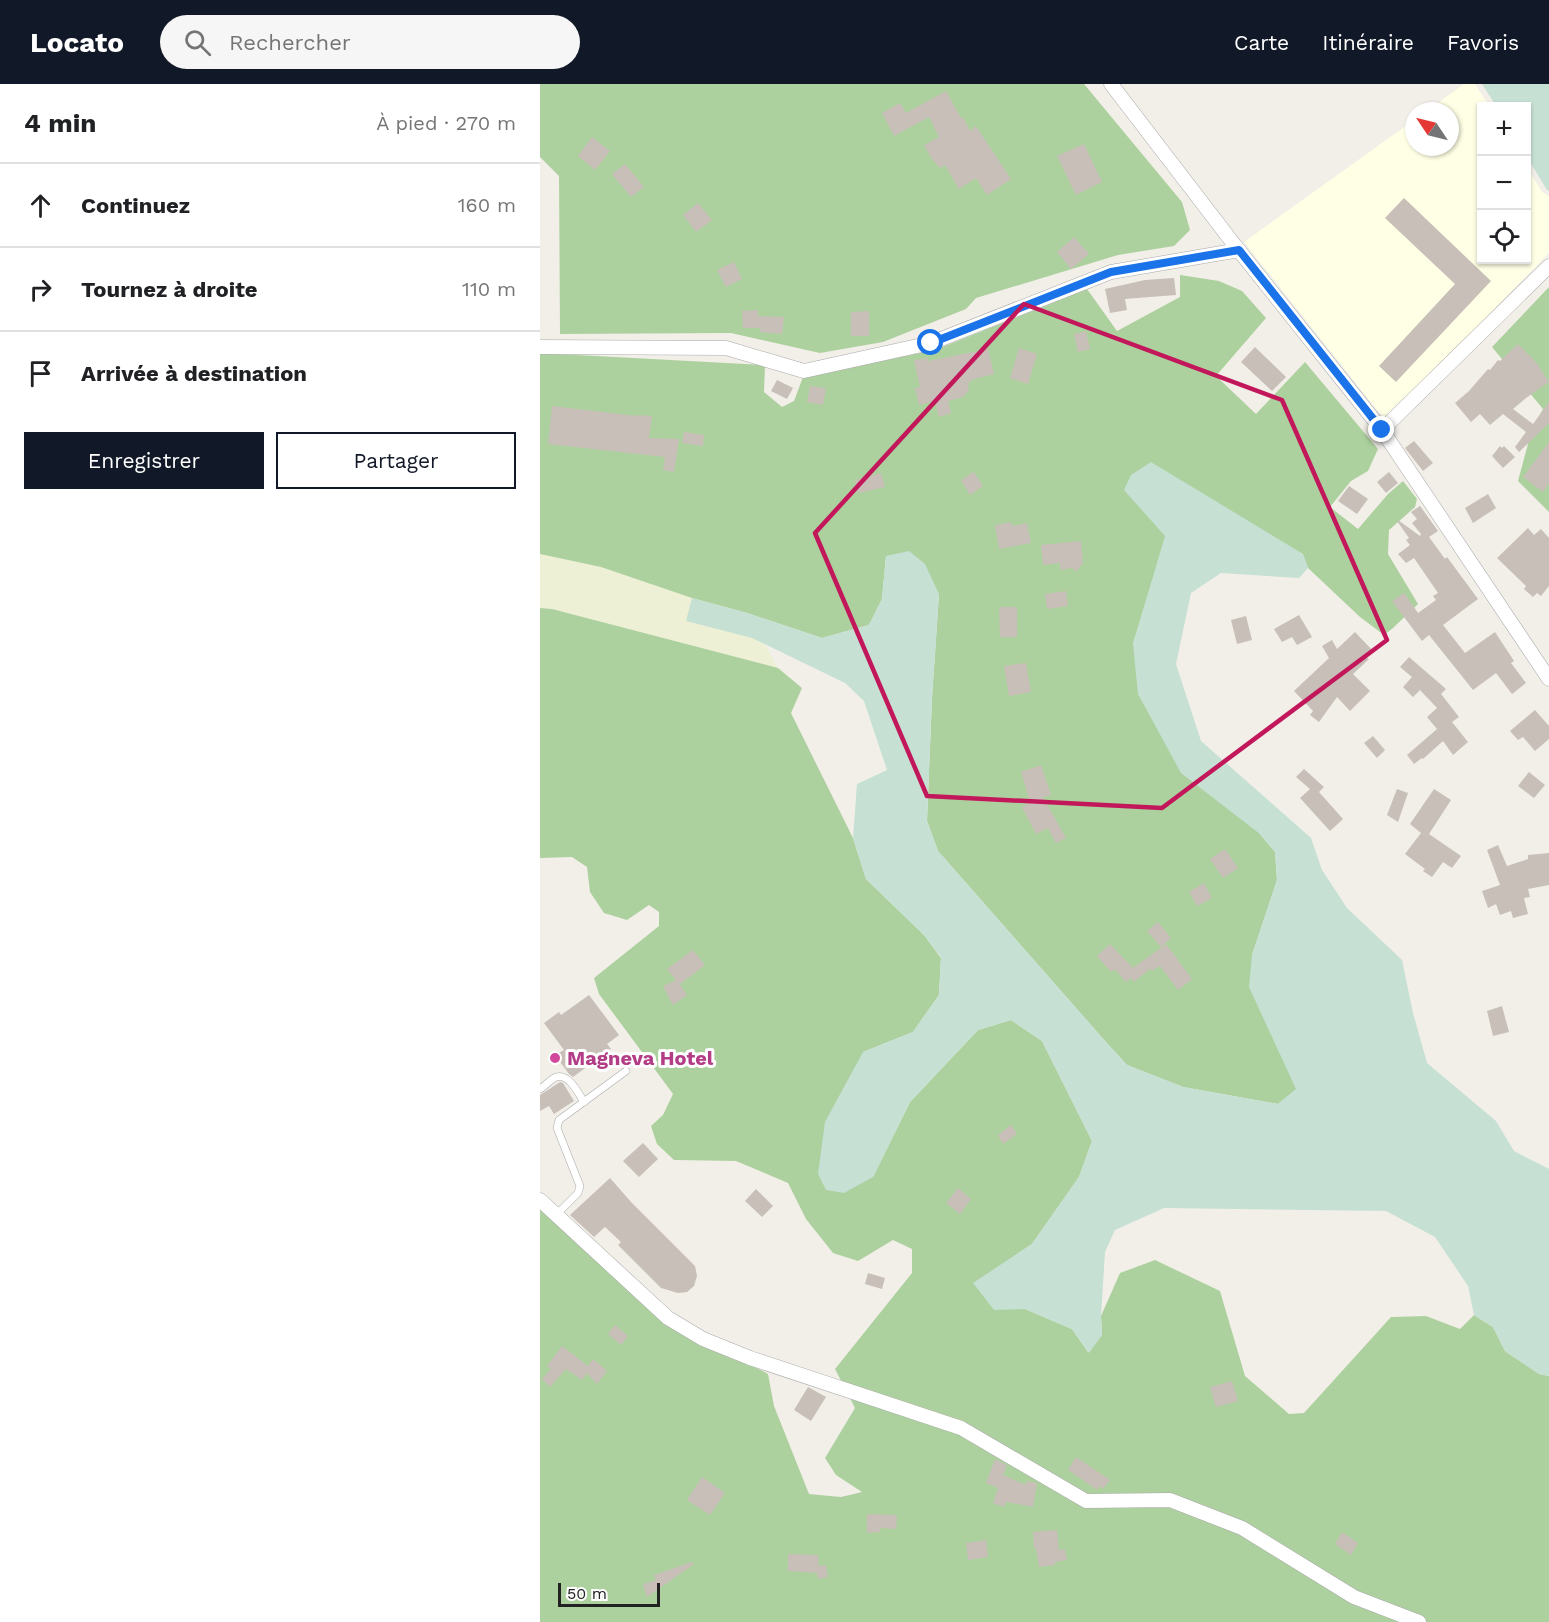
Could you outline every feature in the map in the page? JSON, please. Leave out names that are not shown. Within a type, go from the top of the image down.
[{"type":"street","points":[[1111,84],[1382,430],[1549,679]]},
{"type":"street","points":[[540,347],[726,348],[804,371],[931,343],[1111,272],[1239,250]]},
{"type":"street","points":[[1382,430],[1549,266]]},
{"type":"street","points":[[540,1200],[669,1318],[703,1339],[750,1358],[961,1428],[1086,1501],[1170,1500],[1242,1528],[1354,1597],[1419,1622]]},
{"type":"lane","points":[[557,1214],[578,1193],[579,1186],[556,1128],[559,1120],[626,1071]]},
{"type":"lane","points":[[540,1089],[557,1077],[564,1077],[570,1081],[584,1102]]},
{"type":"highlighted area","points":[[1024,304],[1282,400],[1387,640],[1162,808],[927,796],[815,533]]},
{"type":"shaded area","points":[[1464,84],[1475,84],[1486,102],[1477,102],[1477,264],[1531,264],[1531,174],[1542,192],[1549,196],[1549,253],[1385,420],[1244,242],[1405,126],[1405,156],[1459,156],[1459,102],[1439,102]]},
{"type":"shaded area","points":[[1482,84],[1549,84],[1549,191],[1531,164],[1531,102],[1493,102]]},
{"type":"shaded area","points":[[1151,462],[1303,554],[1308,568],[1299,578],[1221,573],[1191,593],[1176,664],[1201,741],[1311,838],[1322,870],[1347,908],[1402,960],[1413,1013],[1427,1063],[1496,1121],[1514,1151],[1549,1169],[1549,1376],[1539,1374],[1505,1351],[1493,1327],[1474,1315],[1468,1286],[1435,1237],[1386,1211],[1164,1208],[1115,1230],[1105,1252],[1102,1335],[1089,1353],[1072,1329],[1025,1309],[994,1310],[973,1283],[1032,1244],[1079,1177],[1092,1141],[1042,1041],[1011,1020],[978,1030],[910,1102],[873,1177],[844,1193],[826,1190],[818,1174],[825,1122],[863,1052],[913,1032],[939,995],[941,957],[924,935],[866,879],[853,838],[857,784],[887,770],[864,701],[845,683],[752,638],[686,621],[692,598],[747,613],[822,638],[869,625],[882,599],[886,556],[909,551],[925,564],[939,594],[927,821],[938,851],[1127,1065],[1183,1087],[1278,1104],[1296,1089],[1249,987],[1252,955],[1277,880],[1275,852],[1260,834],[1181,773],[1138,694],[1133,644],[1165,536],[1124,490],[1131,475]]},
{"type":"shaded area","points":[[540,554],[601,567],[747,613],[778,668],[552,609],[540,608]]},
{"type":"green space","points":[[540,84],[1084,84],[1182,202],[1190,230],[1174,246],[1118,255],[976,298],[966,309],[883,342],[820,353],[731,333],[560,334],[559,176],[540,157]]},
{"type":"green space","points":[[1180,275],[1219,281],[1242,291],[1266,318],[1216,376],[1256,414],[1305,362],[1378,449],[1368,471],[1351,481],[1330,507],[1358,529],[1388,494],[1403,481],[1417,499],[1415,507],[1389,530],[1388,554],[1418,604],[1384,635],[1360,617],[1308,568],[1302,553],[1166,536],[1133,644],[1260,834],[1275,852],[1277,880],[1252,955],[1297,1089],[1278,1104],[1183,1087],[1127,1065],[938,851],[927,821],[939,594],[886,556],[882,599],[869,625],[822,638],[601,567],[540,554],[540,353],[765,365],[764,392],[782,407],[794,401],[803,377],[935,350],[1087,289],[1117,331],[1180,297]]},
{"type":"green space","points":[[1549,287],[1549,512],[1518,481],[1532,429],[1543,409],[1492,347]]},
{"type":"green space","points":[[540,608],[552,609],[778,668],[802,688],[791,713],[853,838],[866,879],[924,935],[941,958],[939,995],[913,1032],[863,1052],[873,1177],[910,1102],[978,1030],[1011,1020],[1042,1041],[1092,1141],[1079,1177],[1032,1244],[974,1283],[1025,1309],[1072,1329],[1088,1352],[1102,1335],[1101,1316],[1120,1273],[1155,1260],[1220,1291],[1245,1376],[1289,1414],[1304,1413],[1391,1317],[1426,1316],[1460,1329],[1474,1315],[1493,1327],[1505,1351],[1539,1374],[1549,1376],[1549,1622],[540,1622],[540,1193],[656,1314],[768,1374],[774,1406],[809,1494],[841,1497],[862,1492],[836,1475],[825,1458],[855,1408],[835,1369],[912,1273],[912,1249],[893,1240],[858,1261],[833,1253],[806,1219],[788,1183],[736,1161],[674,1160],[657,1144],[651,1126],[663,1115],[673,1094],[599,994],[594,978],[659,926],[659,912],[649,905],[627,920],[604,913],[590,892],[587,867],[572,857],[540,858]]},
{"type":"building","points":[[946,91],[970,131],[976,126],[1011,179],[987,195],[976,178],[959,189],[945,165],[940,168],[932,159],[924,145],[939,137],[929,117],[894,136],[882,113],[900,103],[906,113]]},
{"type":"building","points":[[592,137],[610,151],[595,170],[578,156]]},
{"type":"building","points":[[1084,144],[1102,182],[1076,195],[1057,156]]},
{"type":"building","points":[[625,164],[644,187],[631,197],[612,174]]},
{"type":"building","points":[[1404,198],[1491,281],[1396,382],[1379,366],[1455,284],[1385,218]]},
{"type":"building","points":[[698,203],[712,220],[696,232],[683,215]]},
{"type":"building","points":[[1074,237],[1089,254],[1071,269],[1057,252]]},
{"type":"building","points":[[734,262],[742,279],[726,287],[717,270]]},
{"type":"building","points":[[1174,278],[1176,295],[1125,299],[1127,310],[1110,313],[1105,289],[1145,280]]},
{"type":"building","points":[[758,310],[758,316],[784,317],[782,334],[760,332],[760,328],[743,328],[742,311]]},
{"type":"building","points":[[869,311],[869,336],[851,336],[851,312]]},
{"type":"building","points":[[1086,331],[1090,349],[1078,352],[1074,334]]},
{"type":"building","points":[[1518,344],[1536,362],[1549,382],[1513,409],[1533,424],[1549,402],[1549,423],[1519,452],[1515,447],[1526,432],[1503,414],[1490,425],[1480,414],[1471,422],[1455,403],[1488,369],[1490,370],[1498,360],[1500,361]]},
{"type":"building","points":[[1255,347],[1286,377],[1272,391],[1241,362]]},
{"type":"building","points":[[1019,348],[1037,354],[1028,384],[1010,378]]},
{"type":"building","points":[[988,349],[994,374],[971,380],[968,383],[969,390],[963,397],[948,401],[951,413],[939,417],[935,401],[919,405],[915,388],[920,387],[914,360],[928,358],[928,361]]},
{"type":"building","points":[[777,380],[793,388],[787,399],[771,391]]},
{"type":"building","points":[[810,386],[826,388],[823,405],[807,402]]},
{"type":"building","points":[[552,406],[652,416],[649,438],[679,439],[674,472],[663,470],[665,457],[548,444]]},
{"type":"building","points":[[684,432],[704,435],[703,446],[682,443]]},
{"type":"building","points":[[1414,441],[1433,463],[1423,471],[1405,448]]},
{"type":"building","points":[[1549,442],[1549,483],[1543,492],[1523,477]]},
{"type":"building","points":[[1500,446],[1502,448],[1504,446],[1515,457],[1503,468],[1492,456]]},
{"type":"building","points":[[974,472],[983,486],[970,495],[961,480]]},
{"type":"building","points":[[1389,472],[1398,483],[1386,493],[1377,482]]},
{"type":"building","points":[[881,473],[885,487],[858,493],[855,480]]},
{"type":"building","points":[[1349,486],[1368,499],[1357,514],[1338,501]]},
{"type":"building","points":[[1488,494],[1496,508],[1473,523],[1465,508]]},
{"type":"building","points":[[1420,506],[1438,531],[1429,537],[1478,599],[1443,625],[1465,653],[1495,632],[1514,661],[1511,663],[1526,683],[1512,694],[1496,673],[1473,690],[1429,635],[1422,641],[1392,601],[1404,593],[1418,613],[1436,600],[1433,596],[1438,593],[1414,558],[1406,563],[1398,554],[1410,545],[1406,540],[1409,538],[1397,521],[1420,536],[1421,534],[1412,523],[1417,519],[1411,512]]},
{"type":"building","points":[[1011,522],[1012,526],[1027,523],[1031,543],[999,549],[995,525]]},
{"type":"building","points":[[1528,528],[1534,535],[1541,529],[1549,538],[1549,586],[1541,596],[1537,593],[1533,597],[1524,589],[1526,586],[1497,558]]},
{"type":"building","points":[[1081,541],[1083,563],[1076,572],[1072,568],[1060,570],[1060,563],[1043,565],[1041,545]]},
{"type":"building","points":[[1066,591],[1068,606],[1047,609],[1045,594]]},
{"type":"building","points":[[999,607],[1017,607],[1017,637],[1000,637]]},
{"type":"building","points":[[1299,615],[1312,637],[1297,645],[1292,637],[1282,642],[1274,629]]},
{"type":"building","points":[[1246,616],[1252,640],[1237,644],[1231,620]]},
{"type":"building","points":[[1355,632],[1373,651],[1366,657],[1369,659],[1353,674],[1370,691],[1350,711],[1337,697],[1319,722],[1310,715],[1313,711],[1294,691],[1329,658],[1322,646],[1332,640],[1337,649]]},
{"type":"building","points":[[1409,657],[1446,689],[1441,694],[1459,717],[1452,722],[1468,742],[1453,755],[1443,741],[1414,764],[1407,755],[1437,729],[1427,717],[1437,708],[1420,690],[1413,697],[1403,687],[1412,677],[1400,667]]},
{"type":"building","points":[[1026,663],[1031,692],[1009,696],[1004,666]]},
{"type":"building","points":[[1535,710],[1549,726],[1549,739],[1535,751],[1523,737],[1518,740],[1510,731]]},
{"type":"building","points":[[1373,736],[1385,750],[1377,758],[1364,743]]},
{"type":"building","points":[[1041,765],[1051,795],[1043,797],[1066,838],[1056,843],[1048,828],[1036,834],[1022,807],[1030,802],[1021,772]]},
{"type":"building","points":[[1304,769],[1324,787],[1319,792],[1343,819],[1330,831],[1300,798],[1310,789],[1296,777]]},
{"type":"building","points":[[1529,772],[1545,785],[1534,798],[1518,786]]},
{"type":"building","points":[[1397,789],[1408,793],[1398,822],[1387,815]]},
{"type":"building","points":[[1434,789],[1451,800],[1429,834],[1461,856],[1452,868],[1443,862],[1432,877],[1405,854],[1421,833],[1410,824]]},
{"type":"building","points":[[1498,845],[1507,866],[1528,859],[1528,855],[1549,853],[1549,885],[1528,889],[1530,897],[1524,898],[1528,914],[1513,918],[1511,911],[1500,915],[1496,904],[1488,908],[1482,891],[1500,885],[1487,850]]},
{"type":"building","points":[[1225,849],[1238,868],[1223,878],[1210,859]]},
{"type":"building","points":[[1204,883],[1212,898],[1197,906],[1189,892]]},
{"type":"building","points":[[1158,922],[1171,938],[1161,947],[1147,931]]},
{"type":"building","points":[[1110,944],[1133,968],[1166,944],[1192,979],[1178,990],[1160,966],[1152,971],[1150,969],[1134,982],[1131,978],[1126,982],[1115,969],[1111,972],[1097,956]]},
{"type":"building","points":[[693,950],[705,965],[680,984],[677,980],[687,995],[673,1005],[663,986],[676,980],[667,969]]},
{"type":"building","points":[[589,995],[619,1035],[607,1044],[611,1049],[609,1050],[611,1054],[599,1063],[596,1060],[573,1077],[555,1055],[564,1050],[544,1023],[559,1012],[561,1015]]},
{"type":"building","points":[[1502,1006],[1509,1032],[1493,1036],[1487,1011]]},
{"type":"building","points":[[560,1082],[563,1083],[574,1101],[554,1114],[549,1106],[540,1111],[540,1095]]},
{"type":"building","points":[[1011,1125],[1017,1134],[1003,1144],[998,1135]]},
{"type":"building","points":[[643,1143],[658,1159],[639,1177],[623,1161]]},
{"type":"building","points":[[610,1178],[695,1266],[697,1276],[694,1286],[687,1292],[678,1293],[661,1288],[618,1245],[621,1242],[605,1227],[594,1237],[570,1215]]},
{"type":"building","points":[[958,1188],[971,1199],[960,1214],[946,1203]]},
{"type":"building","points":[[756,1189],[773,1206],[762,1217],[745,1201]]},
{"type":"building","points":[[868,1273],[885,1278],[882,1289],[865,1284]]},
{"type":"building","points":[[615,1325],[628,1336],[621,1345],[608,1334]]},
{"type":"building","points":[[562,1346],[588,1366],[593,1359],[607,1371],[597,1384],[587,1373],[582,1380],[566,1369],[550,1387],[542,1379],[551,1369],[547,1366]]},
{"type":"building","points":[[1232,1381],[1238,1401],[1216,1407],[1210,1387]]},
{"type":"building","points":[[808,1387],[826,1397],[811,1421],[794,1410]]},
{"type":"building","points":[[1076,1457],[1110,1480],[1103,1489],[1100,1486],[1097,1490],[1068,1470]]},
{"type":"building","points":[[995,1459],[1007,1465],[1003,1475],[1026,1485],[1026,1481],[1037,1483],[1033,1507],[1006,1502],[1004,1507],[993,1503],[998,1488],[986,1483]]},
{"type":"building","points":[[702,1477],[725,1493],[710,1515],[687,1500]]},
{"type":"building","points":[[867,1514],[897,1515],[896,1529],[880,1528],[880,1532],[867,1533]]},
{"type":"building","points":[[1057,1530],[1059,1550],[1065,1549],[1067,1560],[1055,1562],[1055,1565],[1039,1567],[1033,1532]]},
{"type":"building","points":[[1342,1532],[1358,1543],[1351,1555],[1335,1544]]},
{"type":"building","points":[[986,1540],[988,1557],[968,1560],[966,1543]]},
{"type":"building","points":[[788,1554],[818,1555],[819,1566],[826,1565],[828,1577],[818,1579],[817,1573],[788,1571]]},
{"type":"building","points":[[692,1562],[694,1564],[647,1597],[643,1584],[656,1580],[654,1575]]},
{"type":"place","name":"Magneva Hotel","points":[[555,1058]]},
{"type":"route","points":[[931,343],[1111,272],[1239,250],[1382,430]]}]
